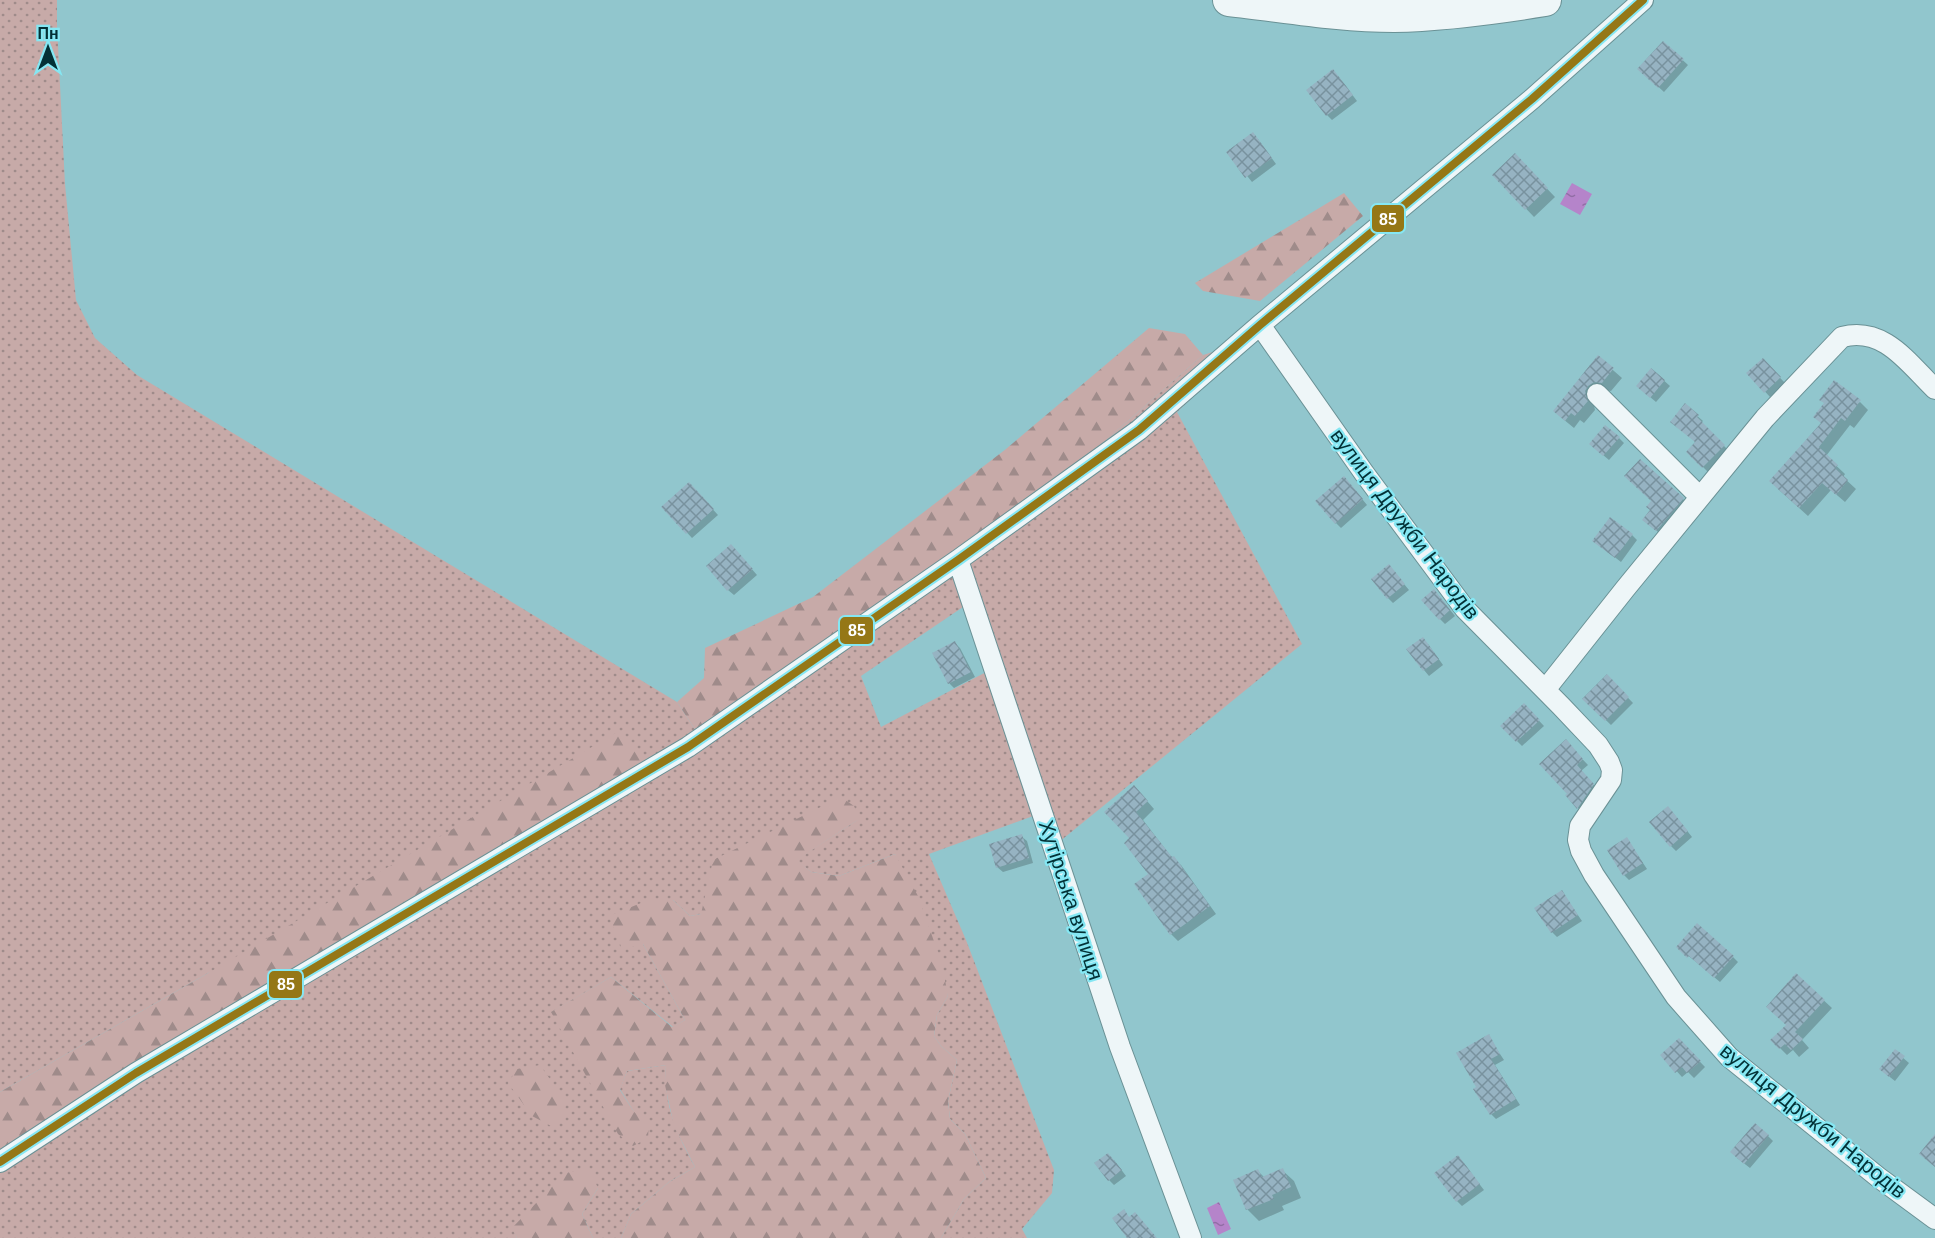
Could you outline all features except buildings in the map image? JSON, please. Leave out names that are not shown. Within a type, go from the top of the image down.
[{"type":"main road","points":[[1229,0],[1394,16],[1484,10],[1545,0]]},
{"type":"street","points":[[0,1162],[136,1073],[688,747],[958,560],[1139,430],[1260,325],[1532,99],[1643,0]]},
{"type":"street","name":"вулиця Дружби Народів","points":[[1260,325],[1364,473],[1465,609],[1598,746],[1609,762],[1612,770],[1611,780],[1580,826],[1578,840],[1581,851],[1676,997],[1729,1057],[1878,1177],[1935,1219]]},
{"type":"street","points":[[1545,690],[1764,418],[1842,337],[1854,334],[1887,342],[1935,389]]},
{"type":"street","points":[[1597,394],[1700,497]]},
{"type":"street","name":"Хутірська вулиця","points":[[958,560],[1120,1047],[1191,1238]]},
{"type":"green space","points":[[0,0],[57,0],[65,184],[76,300],[95,338],[137,375],[677,702],[704,743],[977,553],[1203,355],[1255,339],[1177,412],[1302,644],[1048,851],[1036,815],[929,854],[966,940],[1054,1170],[1052,1193],[1022,1229],[1027,1238],[941,1238],[964,1199],[986,1178],[965,1134],[950,1119],[948,1101],[957,1060],[941,1046],[934,1036],[937,1015],[948,996],[895,854],[839,876],[811,872],[796,860],[859,819],[701,914],[690,916],[673,900],[643,944],[685,1020],[673,1027],[611,977],[552,1012],[634,1112],[620,1089],[627,1071],[666,1065],[669,1106],[682,1142],[695,1167],[669,1182],[631,1214],[621,1238],[593,1238],[582,1214],[598,1188],[513,1228],[517,1238],[0,1238],[0,1158],[210,972],[0,1092]],"holes":[[[963,607],[983,647],[990,670],[881,727],[861,676]]]},
{"type":"green space","points":[[1344,193],[1363,216],[1260,301],[1203,291],[1195,283]]},
{"type":"green space","points":[[1149,328],[1185,334],[1203,355],[977,553],[704,743],[677,702],[704,678],[705,648],[813,597],[1006,449]]},
{"type":"green space","points":[[619,731],[644,761],[642,784],[0,1158],[0,1092],[210,972]]},
{"type":"green space","points":[[841,797],[854,806],[859,819],[797,860],[811,872],[839,876],[895,854],[918,896],[942,964],[948,996],[937,1015],[934,1036],[941,1046],[957,1060],[948,1101],[950,1119],[965,1134],[986,1178],[964,1199],[941,1238],[621,1238],[631,1214],[669,1182],[695,1167],[674,1126],[665,1085],[666,1065],[627,1071],[620,1090],[634,1112],[649,1122],[648,1138],[633,1146],[618,1134],[551,1012],[611,977],[672,1027],[685,1020],[643,944],[622,949],[609,916],[651,899],[673,900],[690,916],[701,914],[713,860]]},
{"type":"green space","points":[[540,1065],[566,1102],[563,1119],[551,1126],[532,1116],[508,1083],[517,1069]]},
{"type":"green space","points":[[589,1169],[598,1188],[582,1214],[593,1238],[517,1238],[512,1228],[565,1173]]},
{"type":"water","points":[[1572,183],[1592,194],[1580,215],[1560,204]]},
{"type":"water","points":[[1219,1202],[1231,1229],[1218,1235],[1207,1208]]},
{"type":"transit line","name":"85","points":[[0,1162],[136,1073],[688,747],[958,560],[1139,430],[1260,325],[1532,99],[1643,0]]}]
